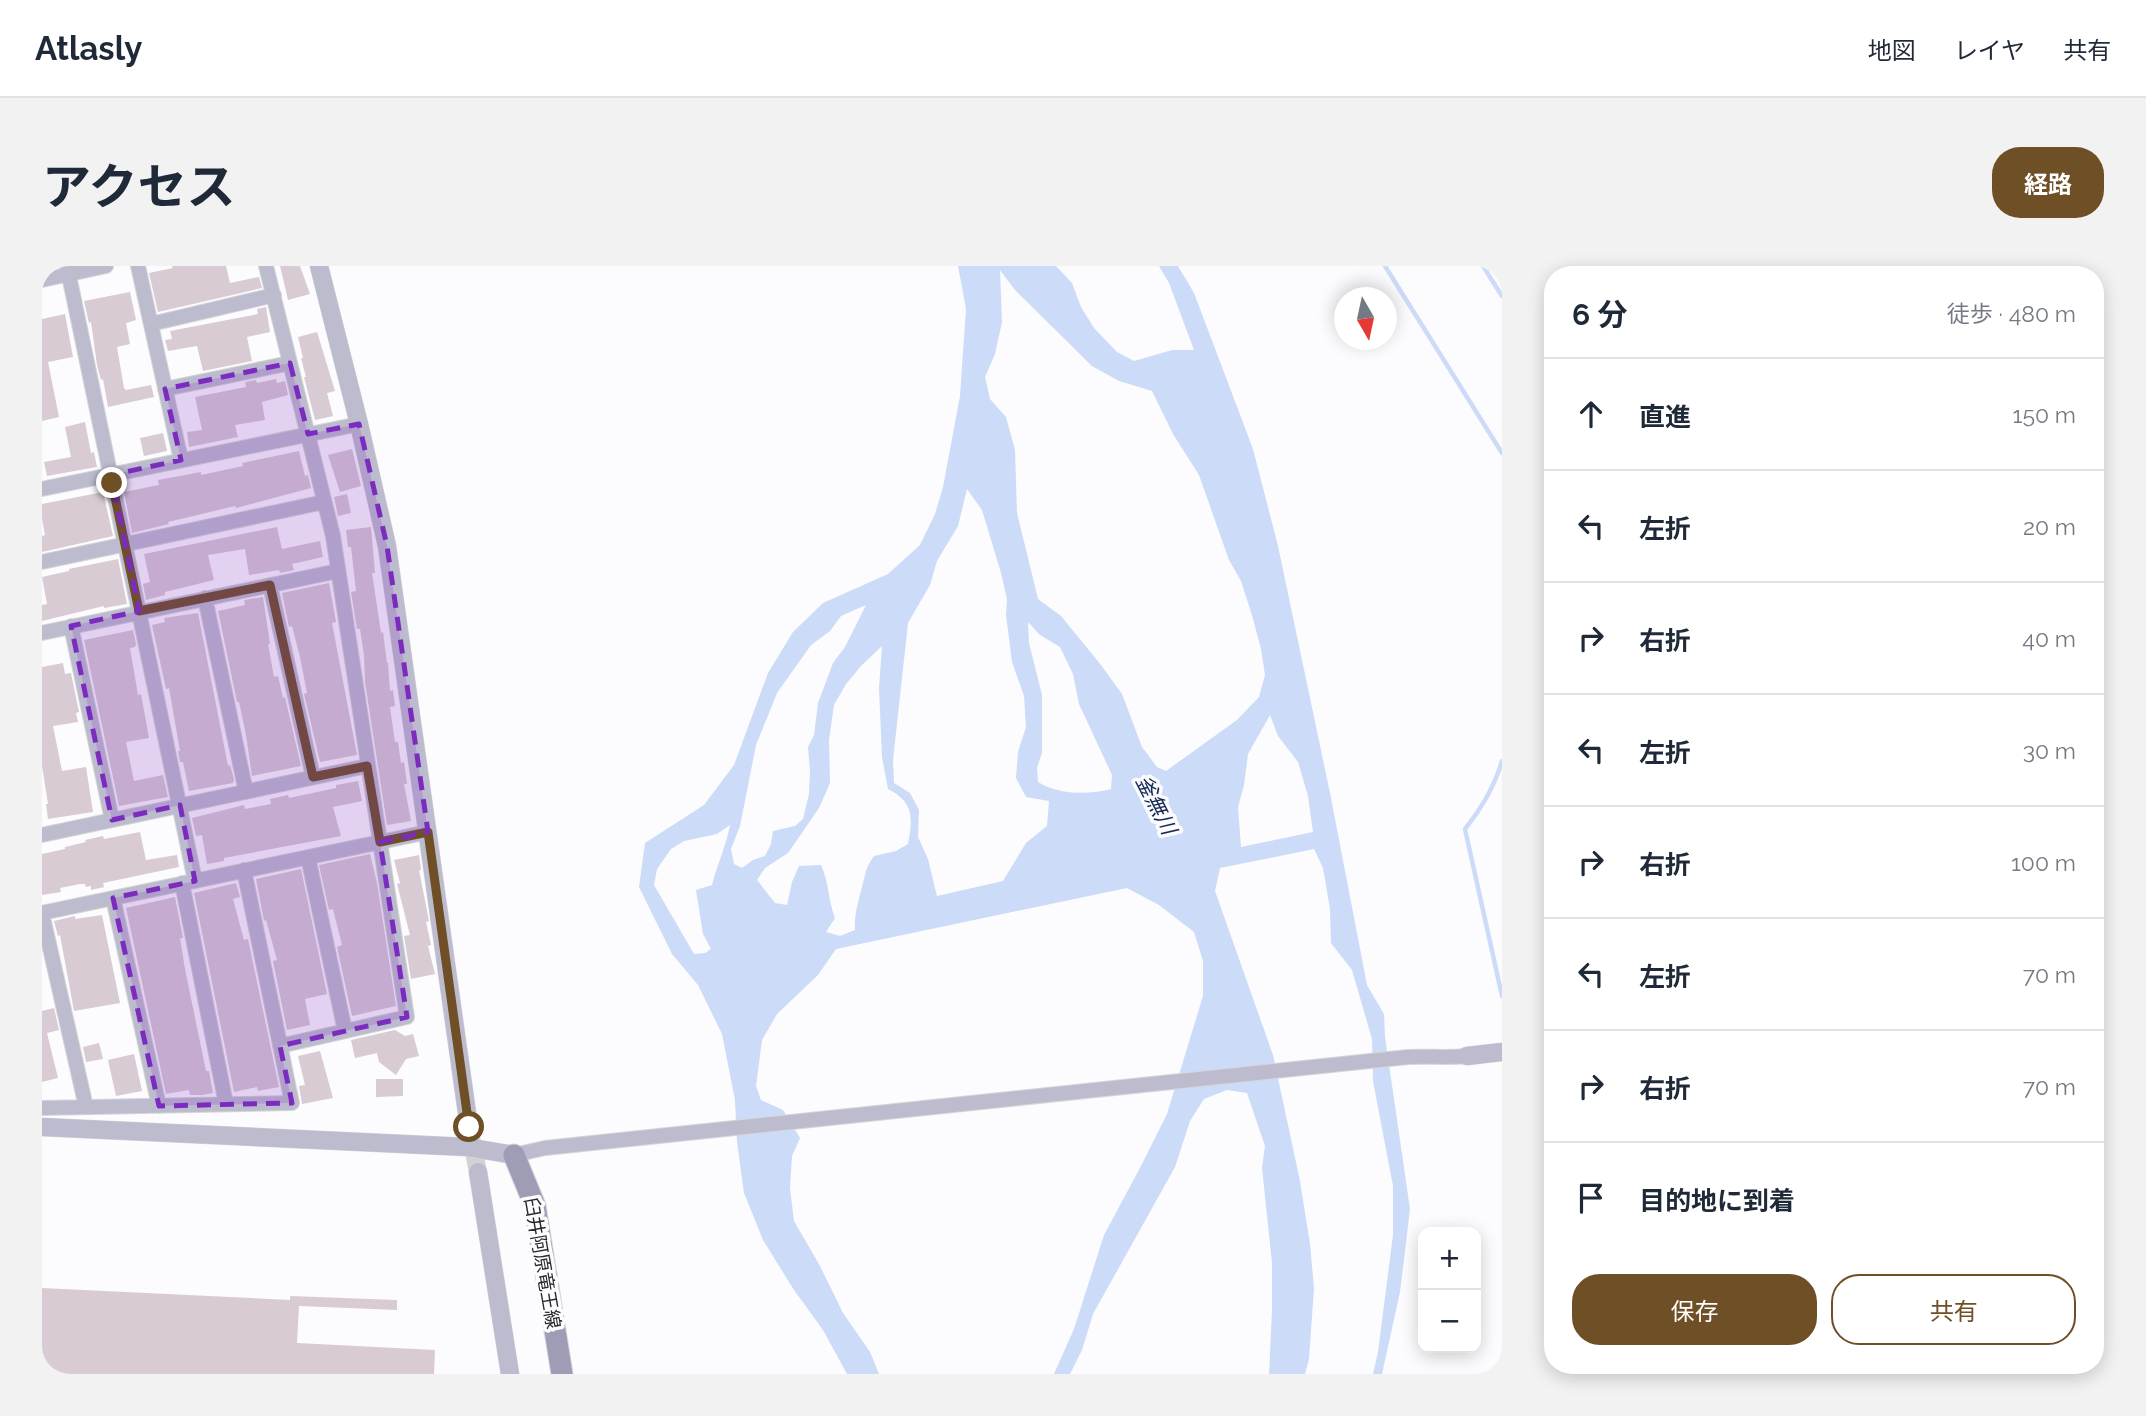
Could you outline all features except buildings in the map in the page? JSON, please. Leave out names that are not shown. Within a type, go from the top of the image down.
[{"type":"main road","name":"臼井阿原竜王線","points":[[514,1155],[535,1206],[562,1374]]},
{"type":"street","points":[[42,280],[67,270],[106,266]]},
{"type":"street","points":[[138,266],[181,460]]},
{"type":"street","points":[[266,266],[333,536],[407,1017],[280,1046]]},
{"type":"street","points":[[319,266],[387,546],[469,1127]]},
{"type":"street","points":[[67,270],[180,806],[189,882],[226,1104]]},
{"type":"street","points":[[151,324],[274,295]]},
{"type":"street","points":[[165,389],[290,363]]},
{"type":"street","points":[[42,489],[359,424]]},
{"type":"street","points":[[42,562],[324,502]]},
{"type":"street","points":[[42,633],[338,571]]},
{"type":"street","points":[[270,585],[313,777]]},
{"type":"street","points":[[205,598],[246,792]]},
{"type":"street","points":[[71,626],[112,820]]},
{"type":"street","points":[[43,831],[112,820],[367,766]]},
{"type":"street","points":[[86,1107],[42,913],[428,832]]},
{"type":"street","points":[[308,857],[345,1031]]},
{"type":"street","points":[[42,1108],[292,1103],[244,870]]},
{"type":"street","points":[[113,898],[159,1106]]},
{"type":"street","points":[[42,1127],[467,1147],[514,1155],[543,1148],[1431,1055],[1449,1058],[1502,1052]]},
{"type":"street","points":[[478,1172],[510,1374]]},
{"type":"highlighted area","points":[[290,363],[308,434],[359,424],[387,546],[428,832],[380,842],[407,1017],[280,1046],[292,1103],[159,1106],[113,898],[195,881],[180,805],[112,820],[71,626],[139,611],[111,475],[181,460],[165,389]]},
{"type":"water","name":"釜無川","points":[[958,266],[1056,266],[1072,283],[1081,307],[1094,328],[1117,352],[1134,361],[1172,350],[1194,350],[1169,283],[1159,266],[1178,266],[1194,293],[1253,449],[1278,546],[1367,985],[1384,1014],[1410,1209],[1400,1292],[1382,1374],[1373,1374],[1393,1235],[1393,1186],[1373,1081],[1372,1039],[1352,970],[1331,943],[1330,909],[1323,868],[1314,849],[1220,868],[1215,891],[1273,1055],[1300,1181],[1314,1288],[1309,1359],[1305,1374],[1269,1374],[1272,1263],[1262,1168],[1265,1146],[1247,1093],[1227,1090],[1204,1099],[1190,1121],[1175,1167],[1093,1314],[1082,1350],[1070,1374],[1054,1374],[1074,1329],[1104,1235],[1167,1114],[1203,996],[1203,961],[1194,932],[1159,905],[1127,888],[836,949],[818,975],[777,1014],[762,1040],[756,1086],[761,1100],[783,1110],[800,1138],[792,1156],[790,1188],[794,1221],[843,1313],[870,1352],[879,1374],[847,1374],[823,1330],[763,1240],[744,1193],[735,1100],[722,1034],[698,985],[672,954],[639,887],[645,843],[704,805],[734,765],[768,673],[793,632],[823,603],[888,574],[920,545],[935,514],[943,487],[960,396],[966,309]],"holes":[[[1000,270],[1015,290],[1092,366],[1119,381],[1152,391],[1173,434],[1199,475],[1229,560],[1241,581],[1261,649],[1265,675],[1259,697],[1237,720],[1166,771],[1157,767],[1142,747],[1122,694],[1101,665],[1061,616],[1038,599],[1017,513],[1015,450],[1006,417],[990,399],[985,377],[995,354],[1002,322]],[[967,489],[982,510],[1001,573],[1007,599],[1006,615],[1012,662],[1024,696],[1026,727],[1018,752],[1016,778],[1026,797],[1049,801],[1047,826],[1026,843],[1003,881],[937,896],[928,859],[918,837],[919,810],[910,793],[894,783],[893,760],[908,623],[930,585],[937,561],[958,526]],[[866,605],[845,647],[833,663],[818,703],[814,735],[808,747],[809,794],[803,819],[795,826],[773,831],[765,856],[742,868],[734,864],[731,849],[740,826],[756,745],[777,693],[811,645],[830,631],[841,616]],[[1028,622],[1040,635],[1060,647],[1073,674],[1079,704],[1112,775],[1111,789],[1074,793],[1038,782],[1037,768],[1042,753],[1042,695],[1029,643]],[[882,646],[879,688],[882,757],[888,789],[907,805],[911,826],[908,844],[896,851],[874,856],[871,860],[857,906],[855,930],[840,936],[826,932],[835,918],[821,865],[799,866],[787,905],[775,903],[757,880],[765,868],[788,853],[819,808],[830,783],[829,740],[834,705],[846,684]],[[1270,715],[1278,736],[1298,762],[1308,796],[1313,832],[1241,847],[1238,807],[1248,754]],[[730,825],[712,885],[696,890],[703,934],[711,949],[705,953],[694,954],[654,885],[657,869],[671,849],[684,841],[717,834]]]},
{"type":"waterway","points":[[1385,266],[1502,453]]},
{"type":"waterway","points":[[1483,266],[1502,296]]},
{"type":"waterway","points":[[1502,761],[1487,796],[1465,829],[1502,996]]},
{"type":"tunnel","points":[[469,1127],[478,1172]]},
{"type":"route","points":[[112,483],[139,611],[270,585],[313,777],[367,766],[380,842],[428,832],[469,1127]]}]
